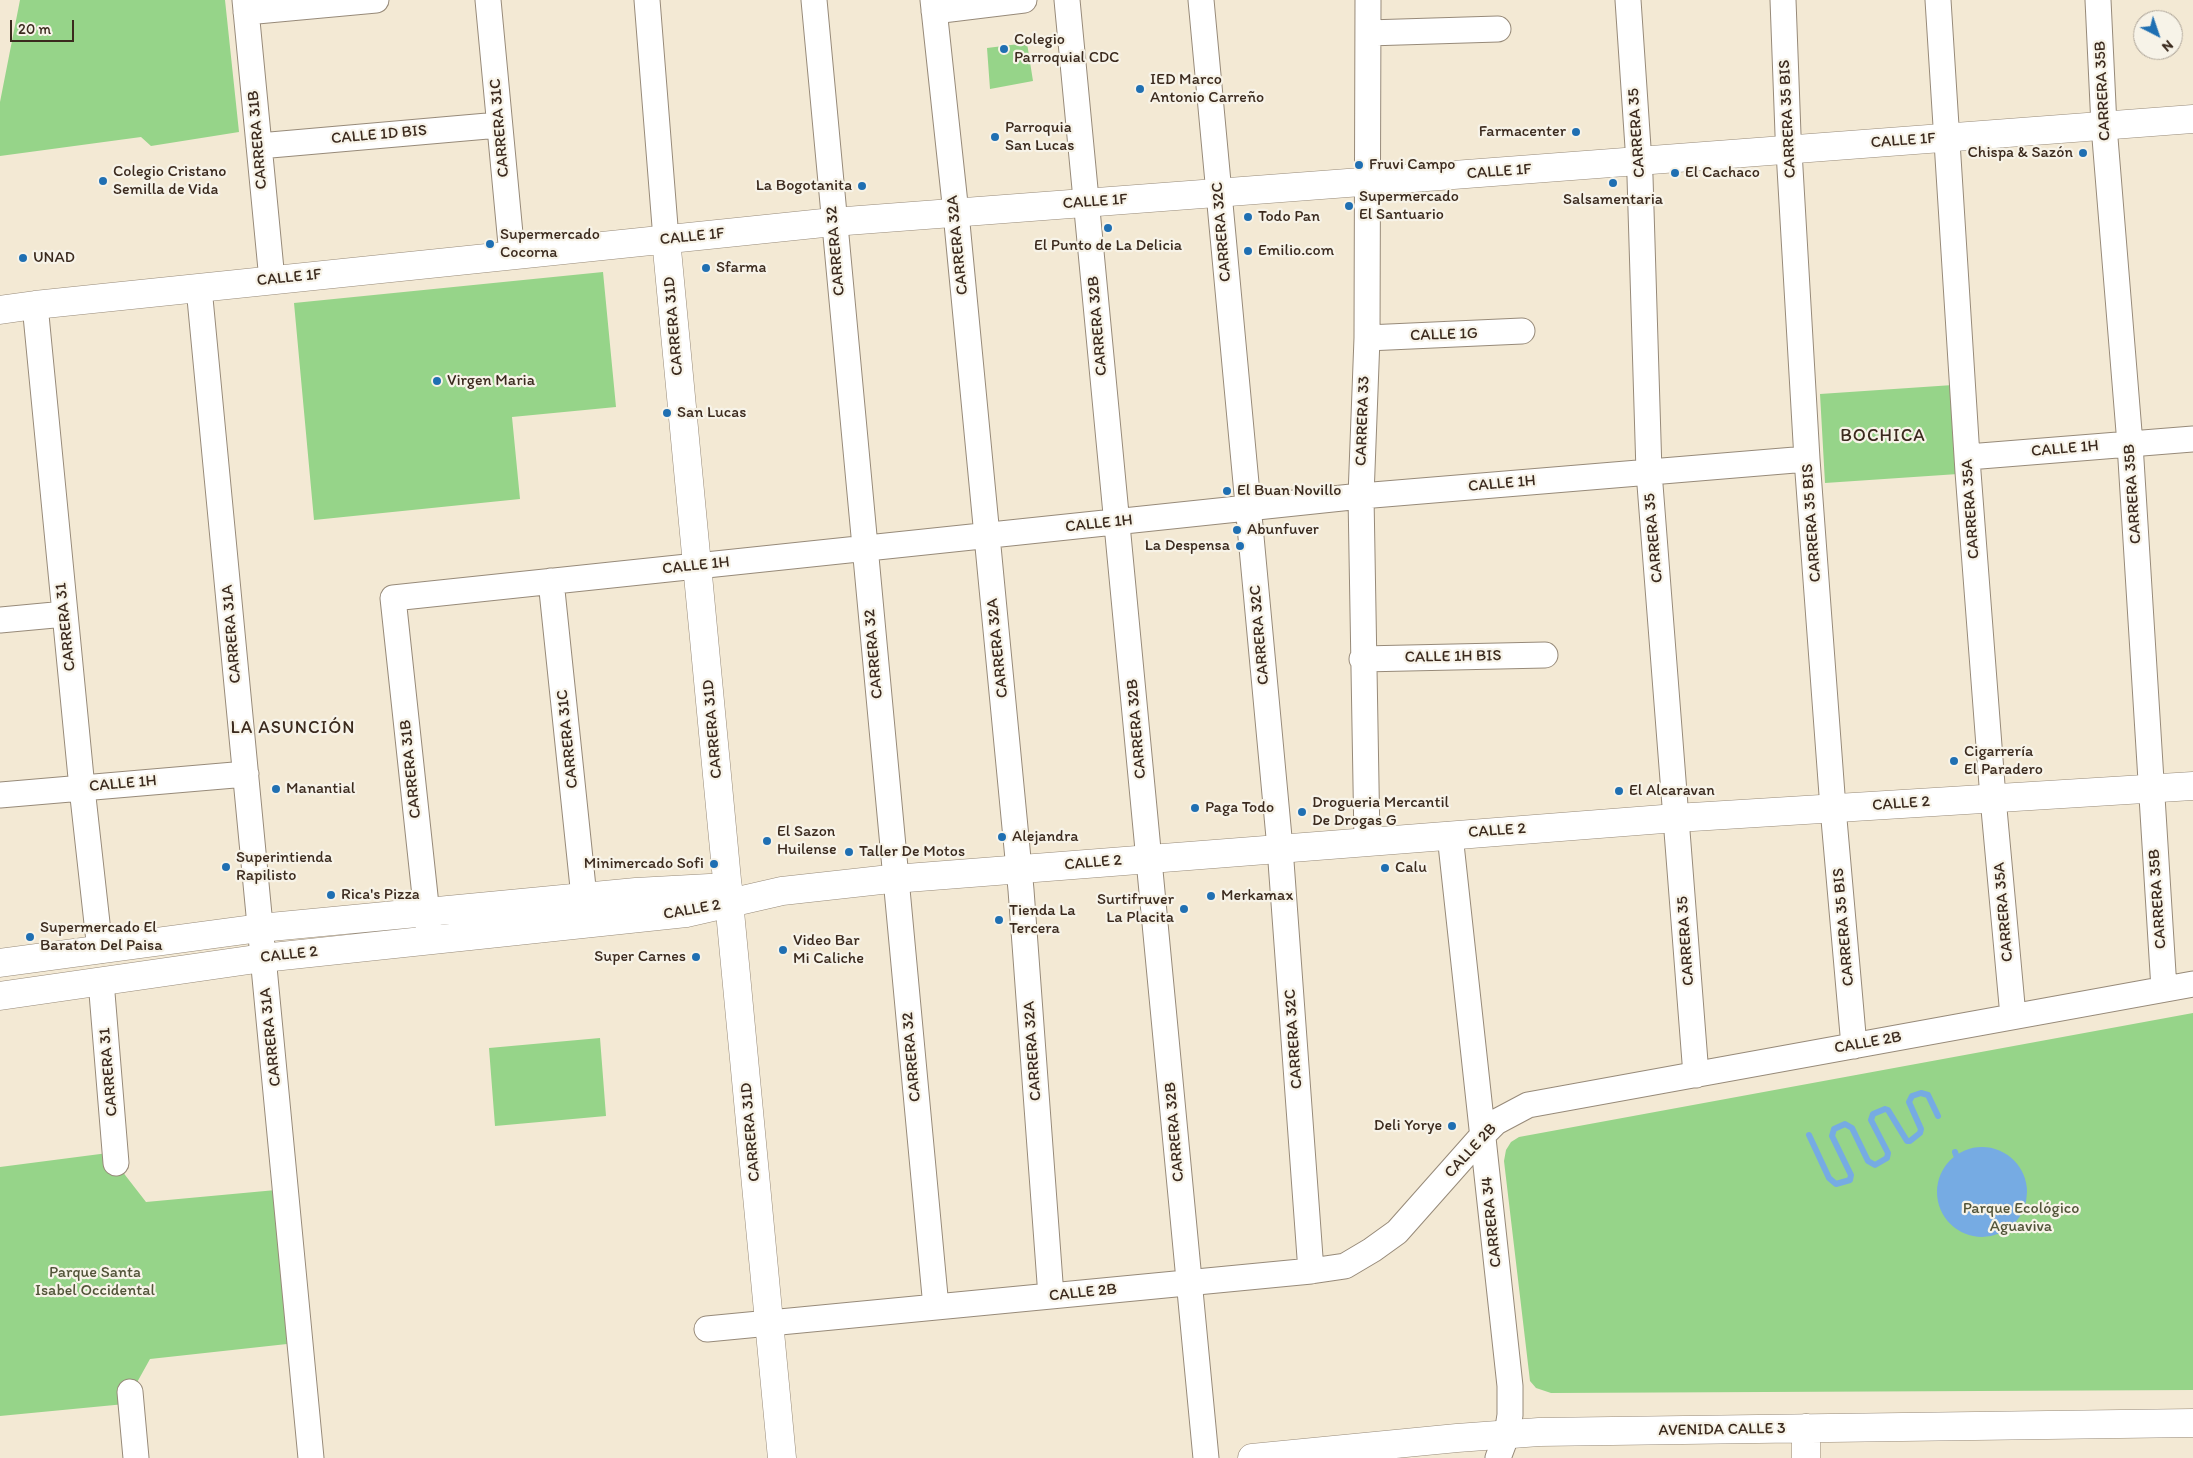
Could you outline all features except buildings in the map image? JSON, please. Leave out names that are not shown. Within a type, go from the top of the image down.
[{"type":"street","points":[[246,6],[376,0]]},
{"type":"street","name":"CARRERA 31C","points":[[488,0],[512,255]]},
{"type":"street","name":"CARRERA 31D","points":[[646,0],[666,239],[782,1458]]},
{"type":"street","name":"CARRERA 32","points":[[814,0],[833,222],[936,1307]]},
{"type":"street","points":[[933,5],[1024,0]]},
{"type":"street","name":"CARRERA 32B","points":[[1067,0],[1206,1458]]},
{"type":"street","name":"CARRERA 32C","points":[[1201,0],[1280,848],[1312,1271]]},
{"type":"street","name":"CARRERA 33","points":[[1367,841],[1360,496],[1367,338],[1368,0]]},
{"type":"street","name":"CARRERA 35","points":[[1628,0],[1639,161],[1649,472],[1696,1075]]},
{"type":"street","name":"CARRERA 35 BIS","points":[[1782,0],[1807,459],[1833,808],[1854,1046]]},
{"type":"street","name":"CARRERA 35A","points":[[1938,0],[1946,138],[1993,798],[2013,1016]]},
{"type":"street","name":"CARRERA 35B","points":[[2098,0],[2104,126],[2130,444],[2164,989]]},
{"type":"street","name":"CARRERA 32A","points":[[933,5],[956,213],[1019,869],[1051,1296]]},
{"type":"street","name":"CARRERA 31B","points":[[246,6],[272,280]]},
{"type":"street","points":[[1368,33],[1498,29]]},
{"type":"street","name":"CALLE 1F","points":[[0,310],[833,222],[2193,119]]},
{"type":"street","name":"CALLE 1D BIS","points":[[259,146],[499,125]]},
{"type":"street","name":"CARRERA 31A","points":[[199,288],[311,1458]]},
{"type":"street","name":"CARRERA 31","points":[[35,305],[82,788],[100,950]]},
{"type":"street","name":"CALLE 1G","points":[[1367,338],[1522,332]]},
{"type":"street","name":"CALLE 1H","points":[[1968,457],[2193,439]]},
{"type":"street","name":"CALLE 1H","points":[[393,598],[1360,496],[1807,459]]},
{"type":"street","name":"CARRERA 31C","points":[[551,582],[584,897]]},
{"type":"street","name":"CARRERA 31B","points":[[393,598],[430,940]]},
{"type":"street","points":[[0,620],[65,614]]},
{"type":"street","name":"CALLE 1H BIS","points":[[1362,659],[1545,655]]},
{"type":"street","name":"CALLE 1H","points":[[0,795],[246,774]]},
{"type":"street","name":"CALLE 2","points":[[0,963],[260,928],[584,897],[728,895],[895,879],[1676,818],[2193,786]]},
{"type":"street","name":"CARRERA 34","points":[[1450,835],[1510,1386],[1510,1415],[1503,1446]]},
{"type":"street","name":"CALLE 2","points":[[0,996],[263,958],[686,913],[728,895]]},
{"type":"street","name":"CARRERA 31","points":[[101,981],[116,1164]]},
{"type":"street","name":"CALLE 2B","points":[[707,1329],[1312,1271],[1345,1266],[1397,1232],[1496,1122],[1528,1105],[2193,984]]},
{"type":"street","points":[[130,1392],[136,1458]]},
{"type":"street","name":"AVENIDA CALLE 3","points":[[1252,1458],[1503,1446],[1806,1428],[2193,1423]]},
{"type":"street","points":[[1806,1428],[1806,1458]]},
{"type":"green space","points":[[20,0],[225,0],[239,132],[151,146],[141,137],[0,156],[0,102]]},
{"type":"green space","points":[[1027,43],[1033,81],[990,89],[987,48]]},
{"type":"green space","points":[[603,272],[616,407],[512,417],[520,499],[314,520],[294,303]]},
{"type":"green space","points":[[1953,385],[1958,474],[1825,483],[1820,394]]},
{"type":"green space","name":"Parque Ecológico Aguaviva","points":[[2193,1013],[2193,1390],[1551,1393],[1536,1388],[1530,1381],[1504,1161],[1506,1150],[1511,1142],[1519,1137]]},
{"type":"green space","points":[[600,1038],[606,1116],[495,1126],[489,1048]]},
{"type":"green space","name":"Parque Santa Isabel Occidental","points":[[108,1153],[146,1202],[276,1190],[287,1344],[150,1359],[125,1404],[0,1416],[0,1167]]},
{"type":"water","points":[[1982,1147],[1999,1150],[2014,1160],[2024,1175],[2027,1192],[2024,1209],[2014,1224],[1999,1234],[1982,1237],[1965,1234],[1950,1224],[1940,1209],[1937,1192],[1940,1175],[1950,1160],[1965,1150]]},
{"type":"waterway","points":[[1809,1135],[1829,1178],[1836,1184],[1850,1180],[1851,1175],[1832,1136],[1834,1129],[1845,1124],[1852,1128],[1868,1161],[1875,1165],[1887,1158],[1888,1153],[1871,1120],[1873,1114],[1885,1109],[1888,1110],[1907,1141],[1910,1141],[1920,1133],[1921,1129],[1909,1102],[1912,1096],[1921,1093],[1928,1095],[1938,1116]]},
{"type":"place","name":"Colegio Parroquial CDC","points":[[1004,49]]},
{"type":"place","name":"IED Marco Antonio Carreño","points":[[1140,89]]},
{"type":"place","name":"Farmacenter","points":[[1576,132]]},
{"type":"place","name":"Parroquia San Lucas","points":[[995,137]]},
{"type":"place","name":"Chispa & Sazón","points":[[2083,153]]},
{"type":"place","name":"Fruvi Campo","points":[[1359,165]]},
{"type":"place","name":"El Cachaco","points":[[1675,173]]},
{"type":"place","name":"Colegio Cristano Semilla de Vida","points":[[103,181]]},
{"type":"place","name":"Salsamentaria","points":[[1613,183]]},
{"type":"place","name":"La Bogotanita","points":[[862,186]]},
{"type":"place","name":"Supermercado El Santuario","points":[[1349,206]]},
{"type":"place","name":"Todo Pan","points":[[1248,217]]},
{"type":"place","name":"El Punto de La Delicia","points":[[1108,228]]},
{"type":"place","name":"Supermercado Cocorna","points":[[490,244]]},
{"type":"place","name":"Emilio.com","points":[[1248,251]]},
{"type":"place","name":"UNAD","points":[[23,258]]},
{"type":"place","name":"Sfarma","points":[[706,268]]},
{"type":"place","name":"Virgen Maria","points":[[437,381]]},
{"type":"place","name":"San Lucas","points":[[667,413]]},
{"type":"place","name":"El Buan Novillo","points":[[1227,491]]},
{"type":"place","name":"Abunfuver","points":[[1237,530]]},
{"type":"place","name":"La Despensa","points":[[1240,546]]},
{"type":"place","name":"Cigarrería El Paradero","points":[[1954,761]]},
{"type":"place","name":"Manantial","points":[[276,789]]},
{"type":"place","name":"El Alcaravan","points":[[1619,791]]},
{"type":"place","name":"Paga Todo","points":[[1195,808]]},
{"type":"place","name":"Drogueria Mercantil De Drogas G","points":[[1302,812]]},
{"type":"place","name":"Alejandra","points":[[1002,837]]},
{"type":"place","name":"El Sazon Huilense","points":[[767,841]]},
{"type":"place","name":"Taller De Motos","points":[[849,852]]},
{"type":"place","name":"Minimercado Sofi","points":[[714,864]]},
{"type":"place","name":"Superintienda Rapilisto","points":[[226,867]]},
{"type":"place","name":"Calu","points":[[1385,868]]},
{"type":"place","name":"Rica's Pizza","points":[[331,895]]},
{"type":"place","name":"Merkamax","points":[[1211,896]]},
{"type":"place","name":"Surtifruver La Placita","points":[[1184,909]]},
{"type":"place","name":"Tienda La Tercera","points":[[999,920]]},
{"type":"place","name":"Supermercado El Baraton Del Paisa","points":[[30,937]]},
{"type":"place","name":"Video Bar Mi Caliche","points":[[783,950]]},
{"type":"place","name":"Super Carnes","points":[[696,957]]},
{"type":"place","name":"Deli Yorye","points":[[1452,1126]]},
{"type":"district","name":"BOCHICA","points":[[1883,436]]},
{"type":"district","name":"LA ASUNCIÓN","points":[[293,728]]}]
